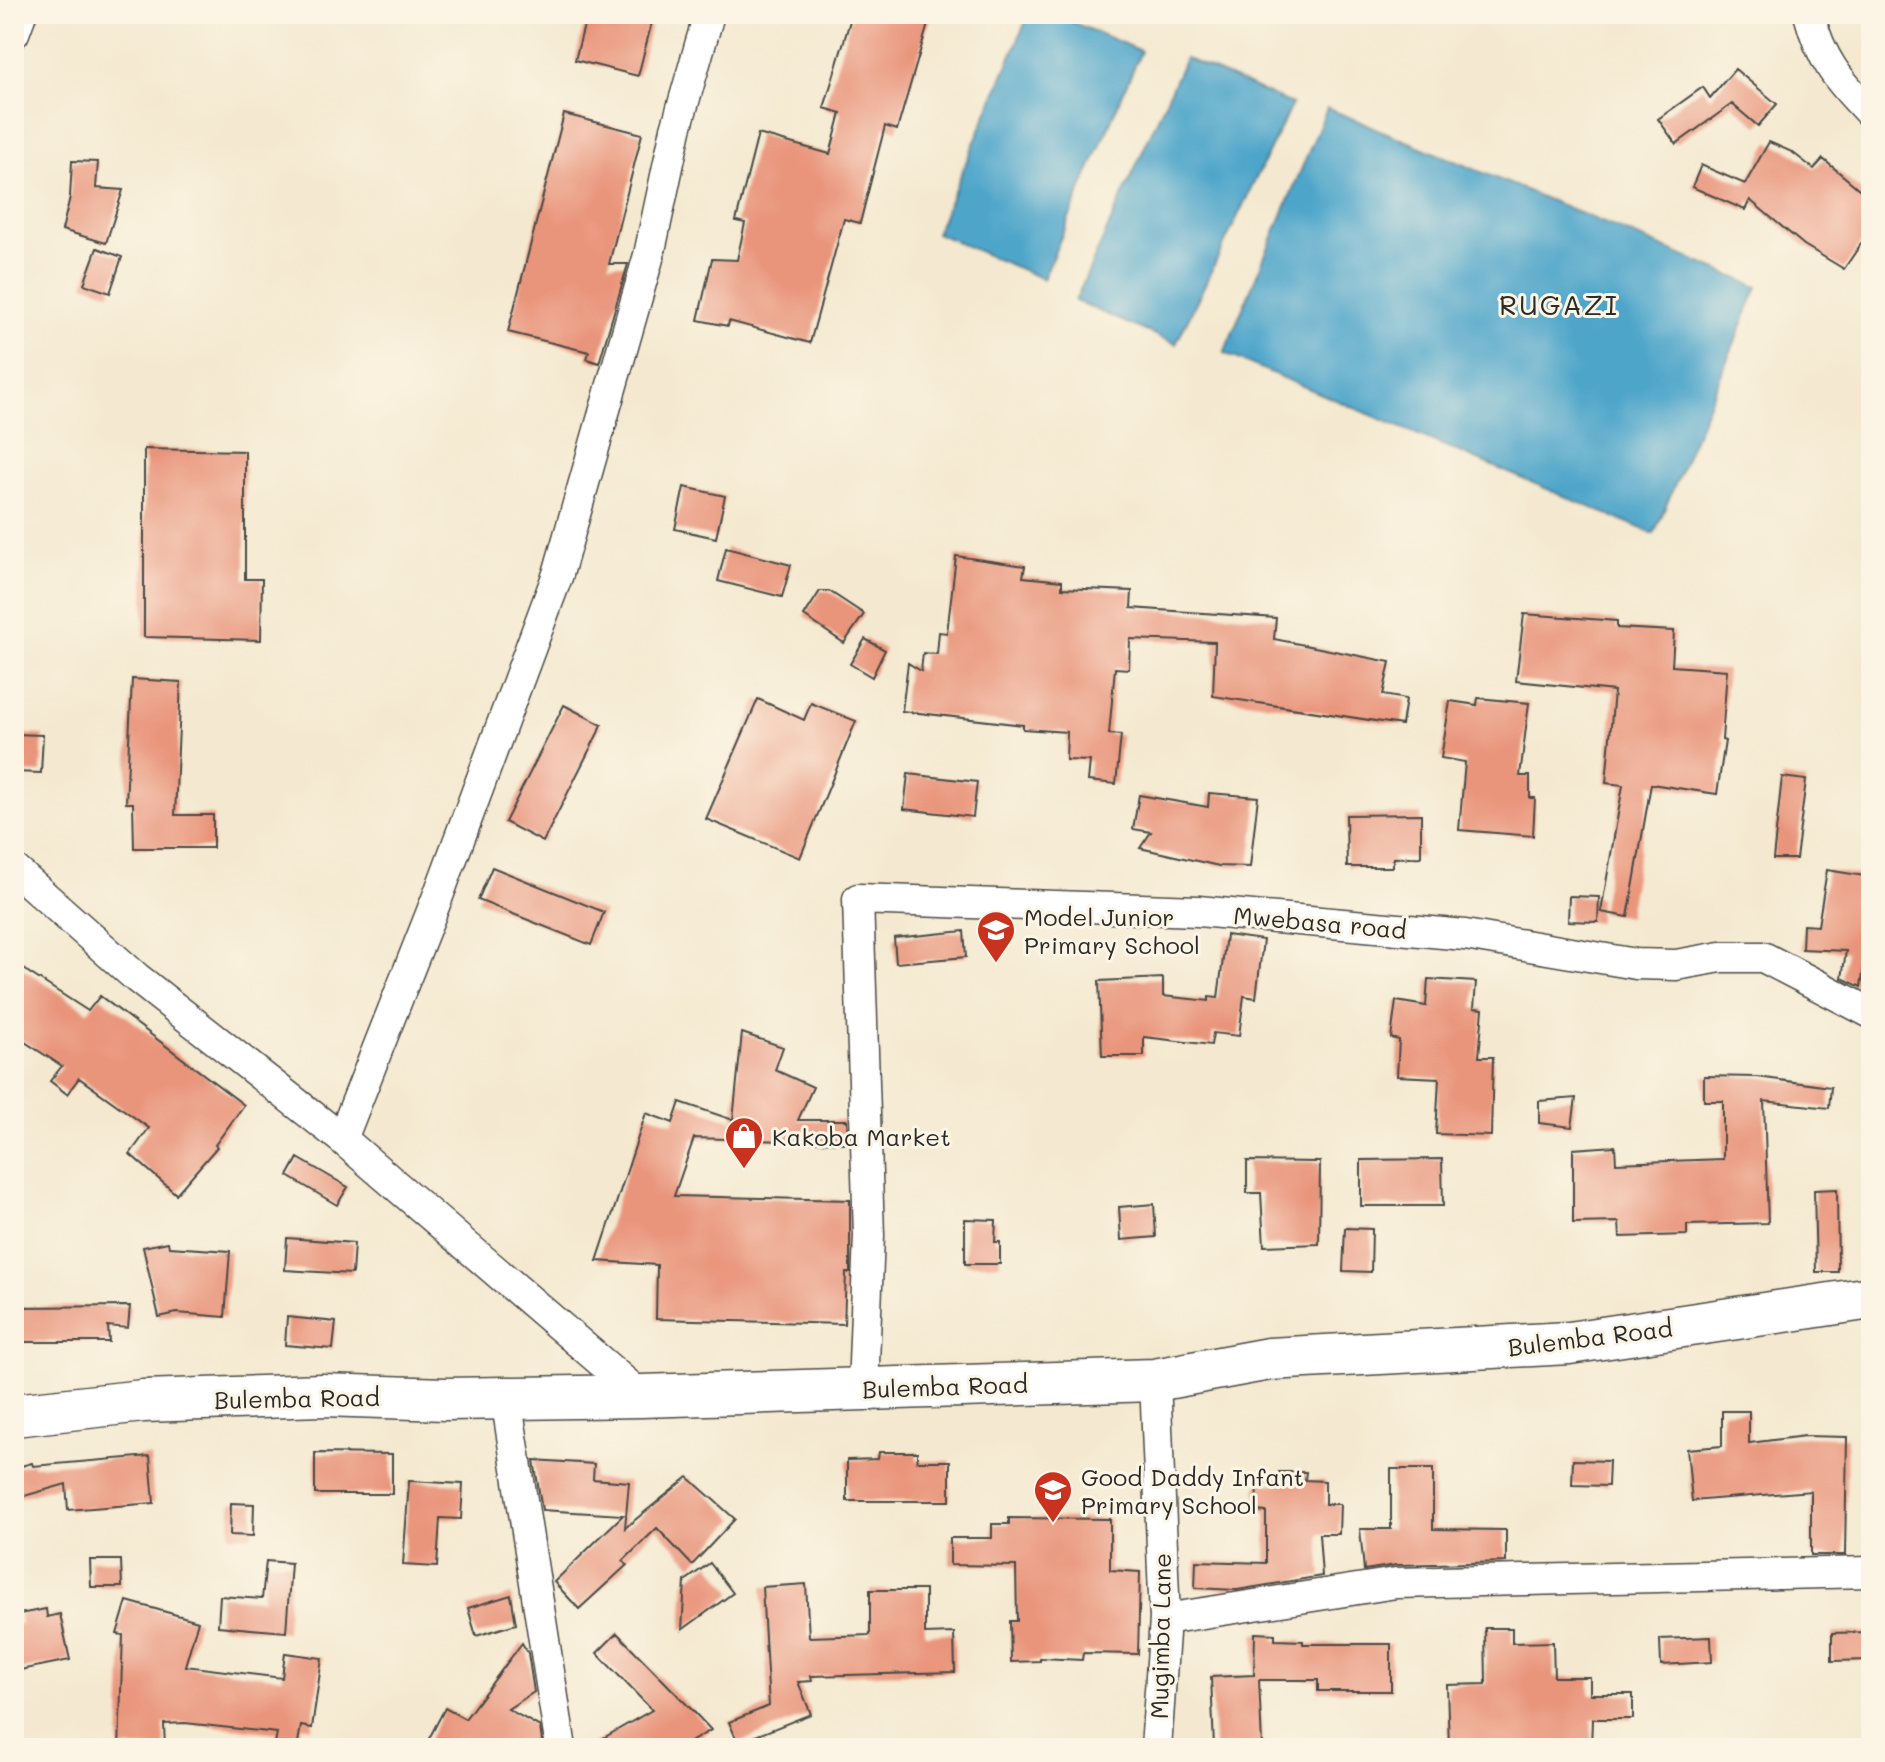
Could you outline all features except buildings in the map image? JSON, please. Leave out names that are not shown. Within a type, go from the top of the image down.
[{"type":"main road","name":"Bulemba Road","points":[[14,1415],[158,1401],[322,1395],[506,1398],[641,1396],[1155,1380],[1269,1359],[1569,1343],[1871,1298]]},
{"type":"street","points":[[14,33],[20,14]]},
{"type":"street","points":[[342,1139],[444,881],[558,574],[649,255],[676,129],[709,14]]},
{"type":"street","points":[[1809,14],[1818,50],[1846,89],[1871,114]]},
{"type":"street","points":[[14,869],[137,978],[342,1139],[641,1396]]},
{"type":"street","name":"Mwebasa road","points":[[863,1389],[869,1235],[858,899],[1198,911],[1465,935],[1636,964],[1676,965],[1721,957],[1763,957],[1871,1013]]},
{"type":"street","name":"Mugimba Lane","points":[[1155,1380],[1165,1619],[1156,1748]]},
{"type":"street","points":[[506,1398],[561,1748]]},
{"type":"street","points":[[1165,1619],[1396,1583],[1871,1572]]},
{"type":"water","points":[[1029,14],[1053,14],[1141,51],[1043,279],[936,233]]},
{"type":"water","points":[[1185,58],[1292,104],[1176,344],[1075,301]]},
{"type":"water","points":[[1327,108],[1758,287],[1654,534],[1224,353]]},
{"type":"place","name":"Model Junior Primary School","points":[[996,964]]},
{"type":"place","name":"Kakoba Market","points":[[744,1170]]},
{"type":"place","name":"Good Daddy Infant Primary School","points":[[1053,1524]]},
{"type":"district","name":"RUGAZI","points":[[1559,304]]}]
